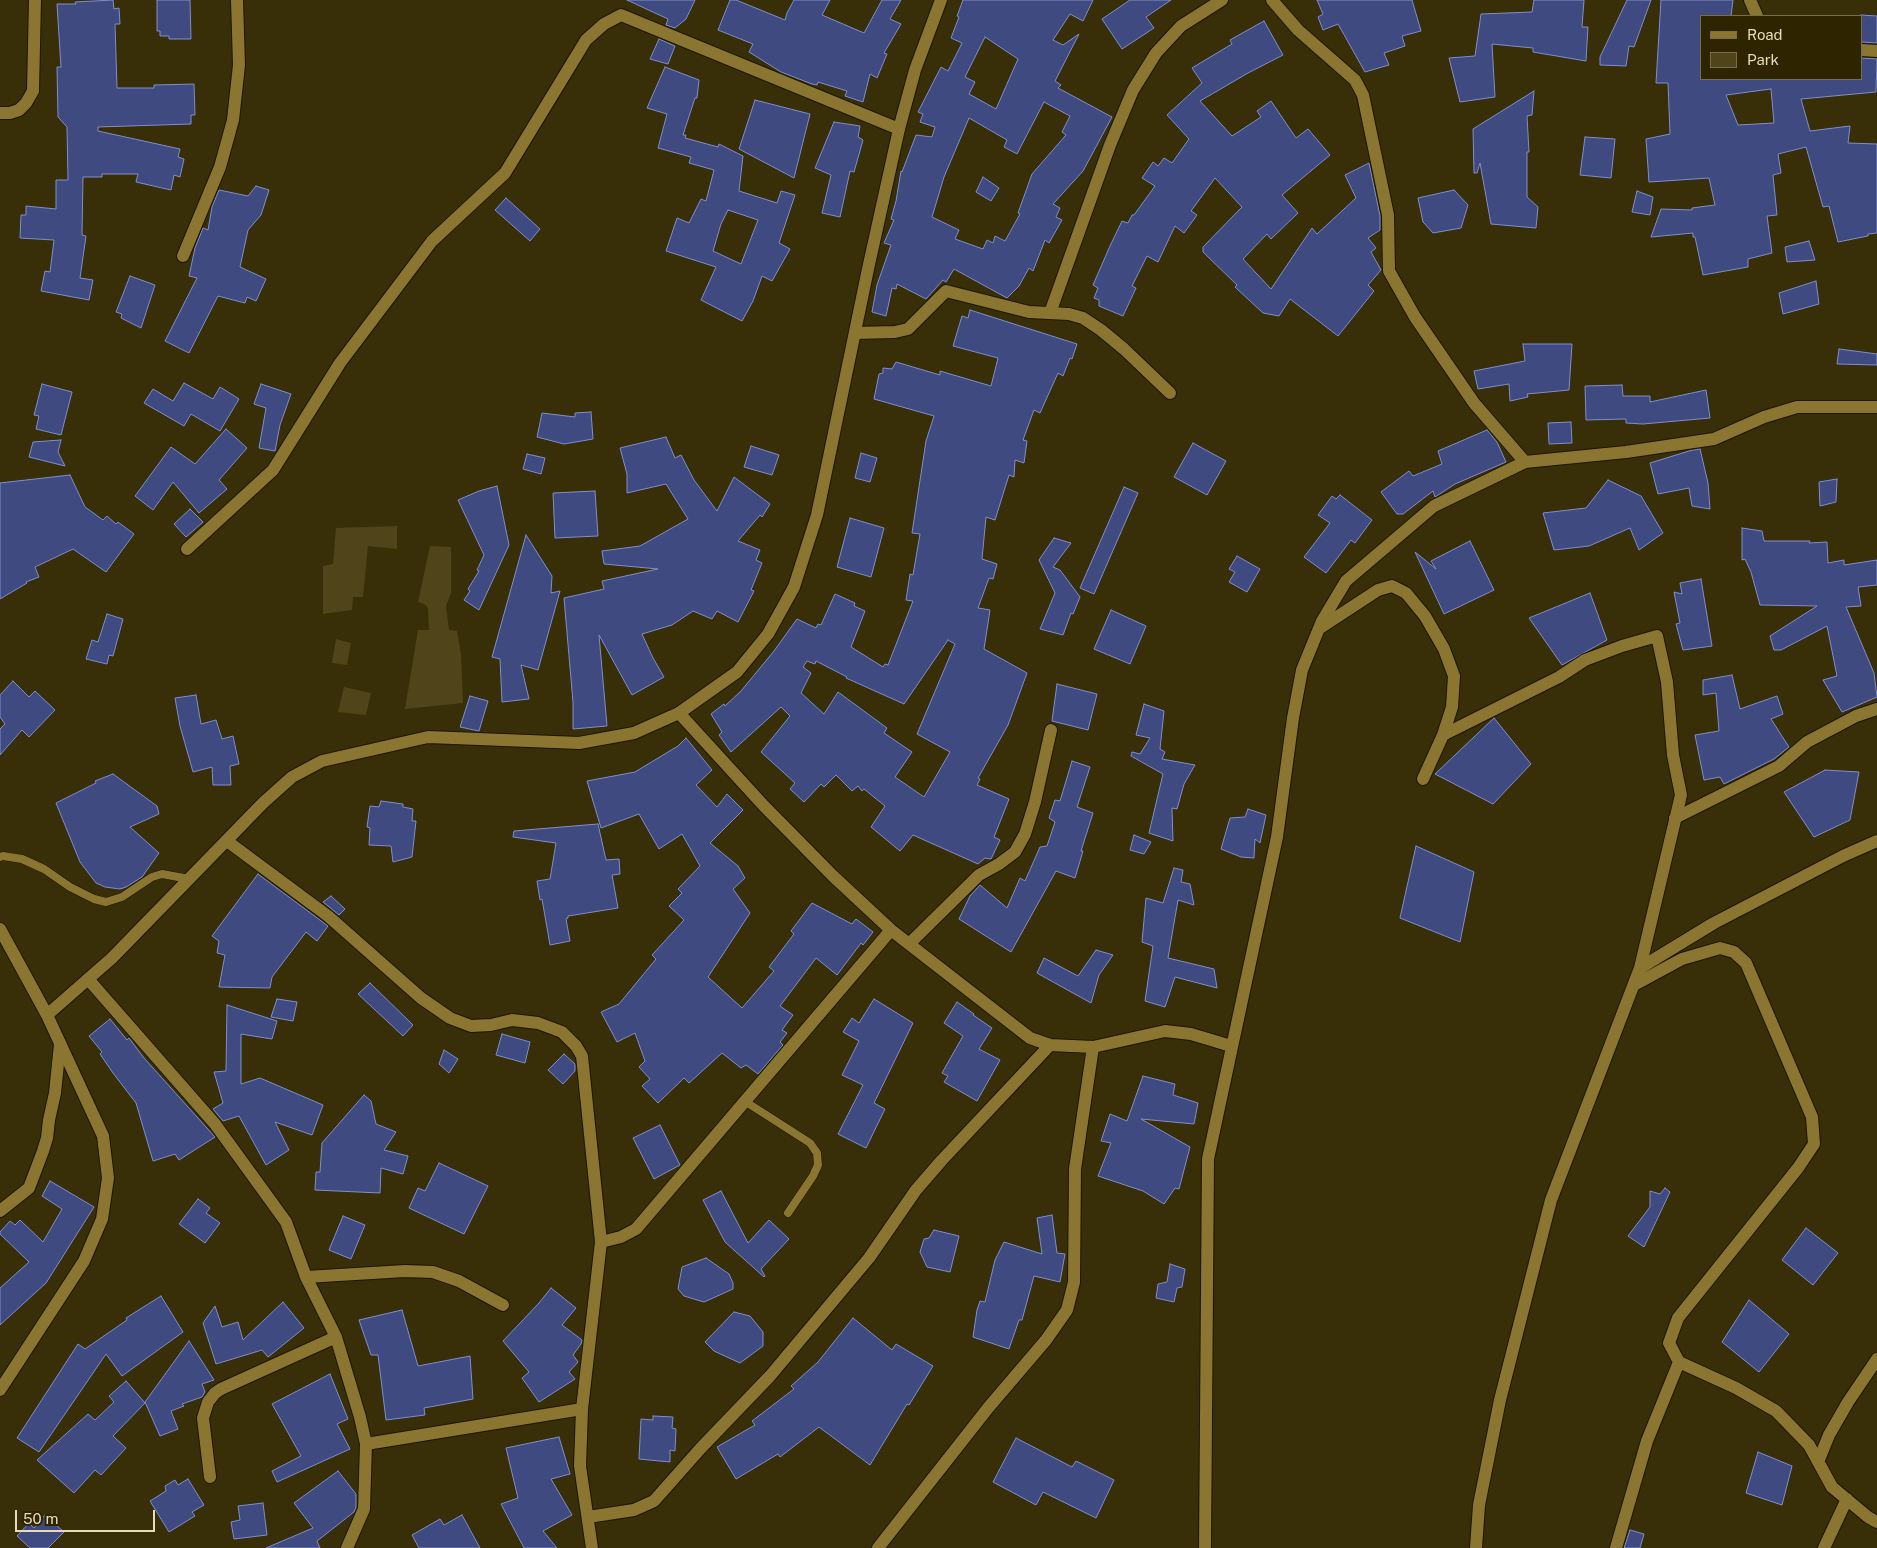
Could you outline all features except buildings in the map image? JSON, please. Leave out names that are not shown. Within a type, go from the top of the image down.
[{"type":"street","points":[[0,113],[10,113],[19,110],[33,91],[35,0]]},
{"type":"street","points":[[183,256],[220,166],[233,120],[239,65],[237,0]]},
{"type":"street","points":[[46,1015],[112,958],[263,803],[292,777],[322,761],[428,737],[579,743],[634,733],[679,714],[737,672],[768,634],[794,587],[817,516],[899,129],[915,70],[941,0]]},
{"type":"street","points":[[1050,313],[1110,146],[1133,90],[1156,53],[1181,26],[1222,0]]},
{"type":"street","points":[[1272,0],[1298,30],[1342,66],[1355,80],[1363,95],[1388,215],[1389,271],[1415,317],[1474,403],[1525,462]]},
{"type":"street","points":[[1750,0],[1757,15]]},
{"type":"street","points":[[187,549],[273,470],[340,363],[432,241],[505,173],[586,40],[604,24],[621,15],[899,129]]},
{"type":"street","points":[[1862,50],[1877,52]]},
{"type":"street","points":[[855,333],[895,332],[908,329],[946,291],[1029,312],[1069,314],[1083,318],[1124,349],[1170,392]]},
{"type":"street","points":[[1205,1548],[1208,1159],[1277,837],[1293,718],[1302,670],[1322,621],[1346,581],[1434,506],[1525,462],[1626,452],[1714,439],[1764,416],[1797,407],[1877,407]]},
{"type":"street","points":[[1318,630],[1378,590],[1392,586],[1406,593],[1426,616],[1444,650],[1454,676],[1452,707],[1443,735],[1423,779]]},
{"type":"street","points":[[1443,735],[1559,677],[1585,660],[1622,646],[1657,636],[1667,682],[1674,755],[1681,795],[1674,818],[1640,968],[1551,1200],[1500,1400],[1479,1505],[1476,1548]]},
{"type":"street","points":[[1674,818],[1779,766],[1807,742],[1856,716],[1877,709]]},
{"type":"street","points":[[679,714],[764,806],[833,876],[891,930],[1030,1038],[1050,1044],[1093,1047],[1165,1032],[1192,1034],[1231,1046]]},
{"type":"street","points":[[910,944],[979,875],[1016,852],[1026,834],[1036,802],[1051,730]]},
{"type":"street","points":[[227,841],[328,916],[421,998],[450,1018],[470,1026],[491,1025],[512,1020],[538,1023],[562,1032],[576,1046],[582,1056],[600,1242],[582,1409],[580,1466],[592,1548]]},
{"type":"street","points":[[1640,968],[1714,923],[1843,856],[1877,841]]},
{"type":"street","points":[[0,929],[46,1015],[103,1136],[108,1178],[102,1219],[84,1261],[0,1390]]},
{"type":"street","points":[[600,1242],[621,1237],[636,1229],[891,930]]},
{"type":"street","points":[[1634,985],[1682,959],[1720,948],[1734,952],[1746,963],[1812,1117],[1814,1144],[1798,1168],[1678,1318],[1669,1343],[1679,1362],[1736,1388],[1776,1411],[1809,1445],[1832,1487],[1877,1522]]},
{"type":"street","points":[[88,979],[215,1124],[286,1222],[306,1276],[336,1337],[360,1417],[366,1444],[364,1509],[347,1548]]},
{"type":"street","points":[[0,1211],[28,1188],[43,1151],[55,1093],[60,1044]]},
{"type":"street","points":[[588,1517],[634,1510],[654,1501],[782,1362],[869,1258],[916,1190],[1050,1044]]},
{"type":"street","points":[[878,1548],[988,1408],[1046,1340],[1067,1310],[1074,1282],[1076,1169],[1093,1047]]},
{"type":"street","points":[[306,1276],[405,1270],[433,1272],[459,1281],[504,1305]]},
{"type":"street","points":[[210,1477],[203,1418],[208,1402],[215,1394],[221,1389],[336,1337]]},
{"type":"street","points":[[1818,1462],[1829,1435],[1848,1402],[1877,1359]]},
{"type":"street","points":[[1616,1548],[1646,1441],[1679,1362]]},
{"type":"street","points":[[366,1444],[582,1409]]},
{"type":"street","points":[[1824,1548],[1847,1499]]},
{"type":"lane","points":[[0,857],[22,859],[44,869],[70,887],[94,899],[106,902],[122,897],[152,877],[162,874],[189,879]]},
{"type":"lane","points":[[746,1102],[810,1143],[817,1153],[818,1165],[813,1176],[788,1212]]},
{"type":"green space","points":[[397,526],[397,549],[368,546],[363,597],[353,597],[352,610],[323,614],[323,566],[333,564],[336,528]]},
{"type":"green space","points":[[430,546],[451,547],[451,593],[446,606],[449,630],[457,631],[461,654],[463,703],[405,709],[418,630],[429,630],[428,609],[426,605],[418,602]]},
{"type":"green space","points":[[336,639],[351,643],[347,665],[332,663]]},
{"type":"green space","points":[[344,687],[371,693],[366,715],[338,712]]}]
